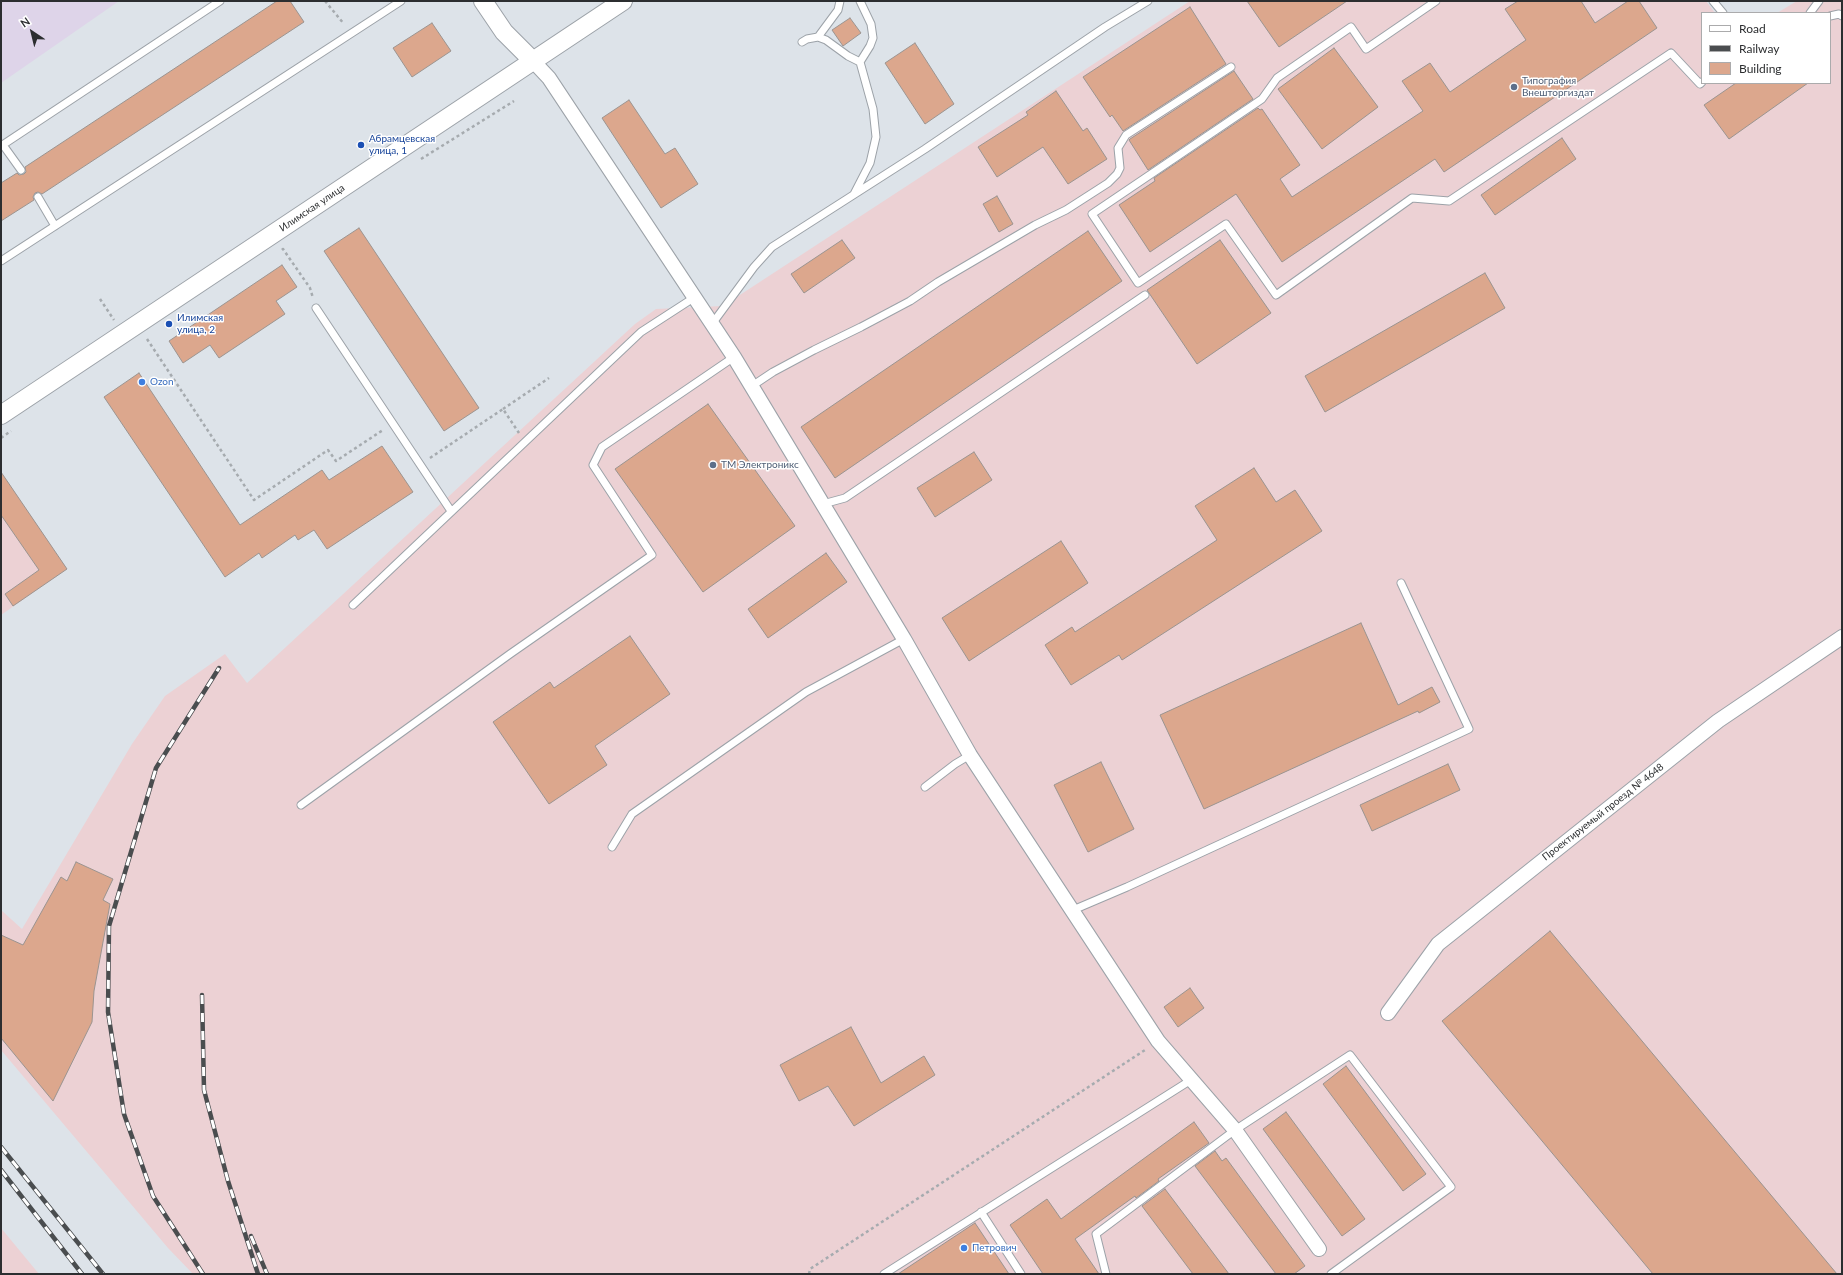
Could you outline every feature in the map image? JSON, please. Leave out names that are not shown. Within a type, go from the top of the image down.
[{"type":"street","points":[[484,1],[504,32],[549,78],[734,357],[904,639],[970,755],[1158,1041],[1235,1130],[1318,1249]]},
{"type":"street","name":"Илимская улица","points":[[1,415],[623,1]]},
{"type":"street","name":"Проектируемый проезд № 4648","points":[[1388,1013],[1438,944],[1718,721],[1842,637]]},
{"type":"lane","points":[[21,170],[2,145],[220,1]]},
{"type":"lane","points":[[1,261],[401,1]]},
{"type":"lane","points":[[818,37],[838,10],[840,1]]},
{"type":"lane","points":[[854,194],[870,162],[876,137],[873,109],[860,62],[873,38],[871,24],[860,1]]},
{"type":"lane","points":[[712,324],[754,267],[772,247],[931,144],[1105,26],[1148,1]]},
{"type":"lane","points":[[1436,1],[1366,50],[1351,27],[1277,78],[1262,99],[1092,214],[1138,283],[1226,224],[1276,295],[1412,198],[1449,201],[1671,53],[1700,84],[1701,83]]},
{"type":"lane","points":[[1713,1],[1722,12]]},
{"type":"lane","points":[[1811,12],[1818,1]]},
{"type":"lane","points":[[1831,16],[1839,14],[1842,16]]},
{"type":"lane","points":[[802,42],[807,39],[818,37],[826,40],[848,56],[860,62]]},
{"type":"lane","points":[[752,386],[773,372],[807,353],[910,301],[938,282],[1035,225],[1066,210],[1108,183],[1117,174],[1120,168],[1118,148],[1126,135],[1231,67]]},
{"type":"lane","points":[[38,197],[55,226]]},
{"type":"lane","points":[[823,504],[845,498],[1145,295]]},
{"type":"lane","points":[[353,605],[641,332],[695,297]]},
{"type":"lane","points":[[316,308],[451,511]]},
{"type":"lane","points":[[301,805],[510,654],[652,555],[593,465],[602,447],[734,357]]},
{"type":"lane","points":[[1073,910],[1127,887],[1469,729],[1401,583]]},
{"type":"lane","points":[[612,847],[632,814],[806,692],[904,639]]},
{"type":"lane","points":[[925,787],[955,764],[970,755]]},
{"type":"lane","points":[[1106,1274],[1096,1234],[1235,1130],[1350,1055],[1451,1187],[1332,1274]]},
{"type":"lane","points":[[884,1274],[1192,1080]]},
{"type":"lane","points":[[982,1212],[1021,1274]]},
{"type":"path","points":[[325,1],[352,34]]},
{"type":"path","points":[[417,161],[514,101]]},
{"type":"path","points":[[284,249],[290,245]]},
{"type":"path","points":[[286,253],[310,288],[316,308]]},
{"type":"path","points":[[100,299],[114,320]]},
{"type":"path","points":[[147,339],[254,500],[328,450],[336,461],[393,423]]},
{"type":"path","points":[[420,464],[549,378]]},
{"type":"path","points":[[503,409],[518,432]]},
{"type":"path","points":[[809,1274],[810,1269],[1158,1041]]},
{"type":"shaded area","points":[[1,1],[119,1],[1,83]]},
{"type":"shaded area","points":[[1190,1],[1706,1],[1714,12],[1701,12],[1701,84],[1831,84],[1831,12],[1779,12],[1797,1],[1842,1],[1842,1274],[193,1274],[168,1248],[1,1050],[1,910],[22,929],[132,744],[165,696],[225,654],[247,683],[635,324],[656,309],[723,306]]},
{"type":"shaded area","points":[[1,472],[67,569],[1,615]]},
{"type":"shaded area","points":[[1,1228],[39,1274],[1,1274]]},
{"type":"building","points":[[277,1],[290,1],[304,22],[42,194],[38,192],[35,193],[33,197],[34,200],[1,221],[1,183],[17,173],[19,175],[24,174],[26,172],[25,167]]},
{"type":"building","points":[[1247,1],[1347,1],[1279,47]]},
{"type":"building","points":[[1518,1],[1581,1],[1595,23],[1628,1],[1639,1],[1657,28],[1444,172],[1435,159],[1282,262],[1236,194],[1150,252],[1119,205],[1155,181],[1154,178],[1258,108],[1260,110],[1262,109],[1300,165],[1280,179],[1292,197],[1423,111],[1402,81],[1430,63],[1450,92],[1526,40],[1505,9]]},
{"type":"building","points":[[1190,7],[1226,64],[1123,131],[1112,115],[1110,117],[1083,77]]},
{"type":"building","points":[[850,18],[861,33],[843,46],[832,30]]},
{"type":"building","points":[[432,23],[451,51],[412,77],[393,48]]},
{"type":"building","points":[[915,43],[954,104],[925,124],[885,63]]},
{"type":"building","points":[[1334,48],[1378,107],[1322,149],[1278,89]]},
{"type":"building","points":[[1234,71],[1253,99],[1148,170],[1129,140]]},
{"type":"building","points":[[1735,84],[1807,84],[1729,139],[1704,105]]},
{"type":"building","points":[[1056,91],[1083,131],[1087,128],[1107,159],[1068,184],[1043,147],[997,177],[978,147],[1028,115],[1026,112]]},
{"type":"building","points":[[629,100],[665,154],[675,148],[698,184],[661,208],[602,118]]},
{"type":"building","points":[[1562,138],[1576,159],[1495,215],[1481,195]]},
{"type":"building","points":[[997,196],[1013,224],[999,232],[983,204]]},
{"type":"building","points":[[359,228],[479,408],[444,431],[324,251]]},
{"type":"building","points":[[1088,231],[1122,281],[835,478],[801,427]]},
{"type":"building","points":[[842,240],[855,258],[804,293],[791,274]]},
{"type":"building","points":[[1220,240],[1271,313],[1197,364],[1147,290]]},
{"type":"building","points":[[282,265],[297,287],[276,301],[285,314],[219,358],[210,345],[183,363],[169,341]]},
{"type":"building","points":[[1485,273],[1505,308],[1325,412],[1305,376]]},
{"type":"building","points":[[139,373],[240,525],[322,470],[329,480],[382,446],[413,492],[327,549],[314,530],[298,540],[295,535],[262,558],[259,553],[225,577],[104,397]]},
{"type":"building","points":[[708,404],[795,526],[703,592],[615,469]]},
{"type":"building","points":[[974,452],[992,480],[935,517],[917,488]]},
{"type":"building","points":[[1254,468],[1276,502],[1295,490],[1322,531],[1122,660],[1119,655],[1071,685],[1045,645],[1072,627],[1075,632],[1217,540],[1195,506]]},
{"type":"building","points":[[1,472],[67,569],[13,606],[5,594],[39,570],[1,515]]},
{"type":"building","points":[[1061,541],[1088,583],[969,661],[942,618]]},
{"type":"building","points":[[826,553],[847,582],[768,638],[748,609]]},
{"type":"building","points":[[1361,623],[1398,705],[1432,687],[1440,702],[1419,713],[1418,711],[1204,809],[1160,715]]},
{"type":"building","points":[[630,636],[670,694],[595,746],[607,765],[549,804],[493,722],[550,682],[554,688]]},
{"type":"building","points":[[1101,762],[1134,829],[1088,852],[1054,785]]},
{"type":"building","points":[[1448,764],[1460,790],[1372,831],[1360,805]]},
{"type":"building","points":[[76,862],[113,879],[103,900],[110,904],[94,991],[92,1022],[53,1101],[1,1038],[1,935],[23,945],[61,877],[67,881]]},
{"type":"building","points":[[1550,931],[1837,1274],[1653,1274],[1442,1021]]},
{"type":"building","points":[[1190,988],[1204,1008],[1178,1027],[1164,1007]]},
{"type":"building","points":[[851,1027],[881,1083],[924,1056],[935,1075],[854,1126],[828,1086],[799,1101],[780,1065]]},
{"type":"building","points":[[1346,1066],[1426,1174],[1403,1191],[1323,1084]]},
{"type":"building","points":[[1286,1112],[1365,1219],[1342,1236],[1263,1129]]},
{"type":"building","points":[[1194,1122],[1209,1143],[1158,1179],[1159,1181],[1136,1198],[1135,1196],[1075,1239],[1099,1274],[1043,1274],[1010,1225],[1047,1199],[1061,1219]]},
{"type":"building","points":[[1215,1151],[1222,1161],[1226,1158],[1305,1266],[1294,1274],[1276,1274],[1195,1166]]},
{"type":"building","points":[[1165,1189],[1229,1274],[1193,1274],[1142,1206]]},
{"type":"building","name":"Петрович","points":[[975,1223],[1009,1274],[898,1274]]},
{"type":"railway","points":[[203,1274],[153,1196],[124,1114],[108,1012],[109,926],[156,768],[219,668]]},
{"type":"railway","points":[[202,995],[204,1090],[228,1181],[258,1274]]},
{"type":"railway","points":[[1,1147],[103,1274]]},
{"type":"railway","points":[[1,1170],[82,1274]]},
{"type":"railway","points":[[251,1236],[267,1274]]},
{"type":"place","name":"Типография Внешторгиздат","points":[[1514,87]]},
{"type":"place","name":"Абрамцевская улица, 1","points":[[361,145]]},
{"type":"place","name":"Илимская улица, 2","points":[[169,324]]},
{"type":"place","name":"Ozon","points":[[142,382]]},
{"type":"place","name":"ТМ Электроникс","points":[[713,465]]},
{"type":"place","name":"Петрович","points":[[964,1248]]}]
